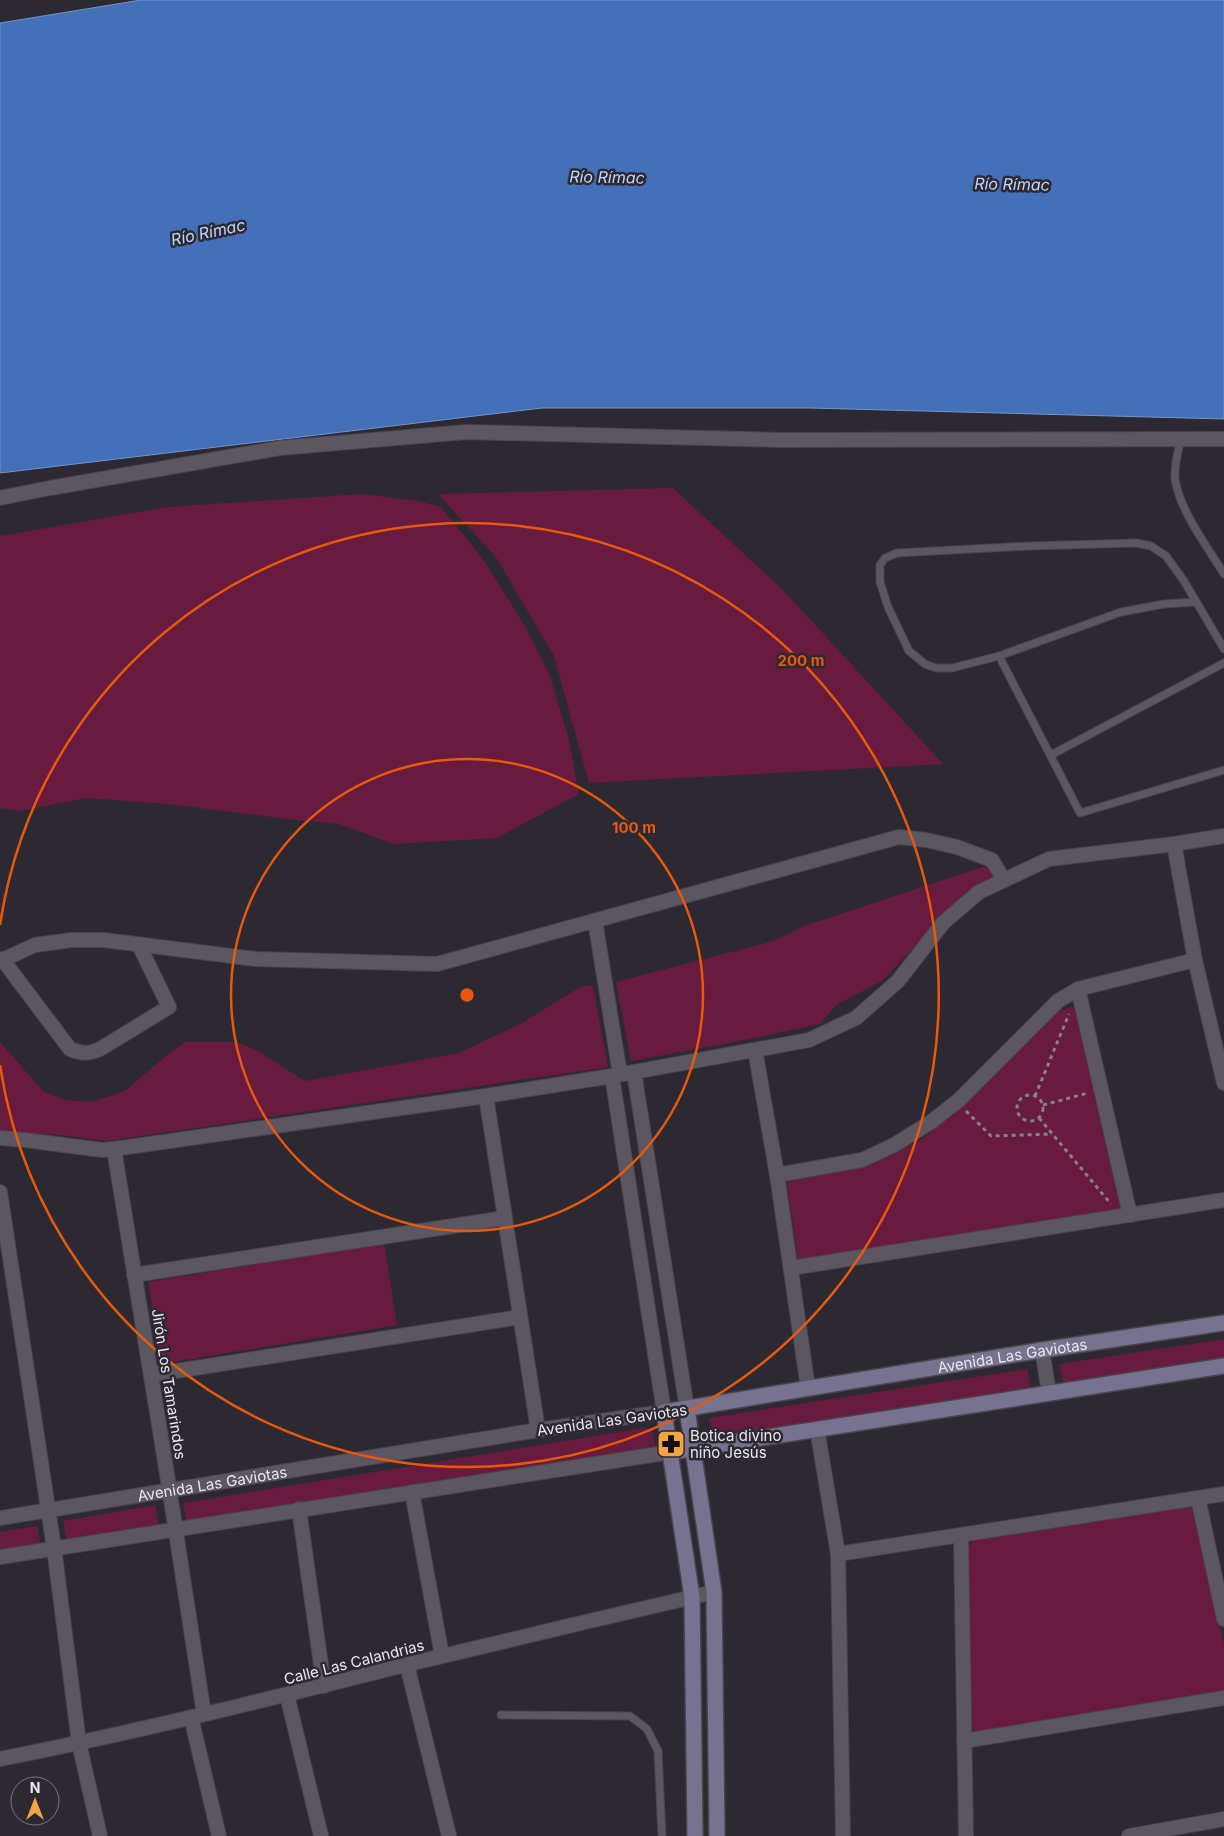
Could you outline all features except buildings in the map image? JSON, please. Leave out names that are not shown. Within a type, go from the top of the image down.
[{"type":"street","points":[[0,498],[280,448],[466,432],[779,440],[1224,439]]},
{"type":"street","points":[[0,1138],[102,1150],[114,1149],[486,1096],[810,1040],[856,1018],[898,981],[943,923],[979,892],[1049,859],[1224,836]]},
{"type":"street","points":[[139,944],[169,1007],[91,1053],[80,1054],[70,1049],[1,960],[35,945],[71,940],[104,940],[139,944],[256,959],[436,964],[899,837],[926,840],[957,847],[992,860],[1004,880]]},
{"type":"street","points":[[1174,844],[1196,960],[1224,1083]]},
{"type":"street","points":[[595,921],[604,984],[693,1448],[714,1592],[717,1836]]},
{"type":"street","points":[[776,1176],[862,1160],[894,1145],[924,1127],[959,1100],[1058,1002],[1078,989],[1196,960]]},
{"type":"street","points":[[1078,989],[1130,1215]]},
{"type":"street","points":[[755,1050],[791,1268],[808,1388]]},
{"type":"street","points":[[622,1074],[664,1412],[692,1597],[695,1836]]},
{"type":"street","points":[[486,1096],[538,1430]]},
{"type":"street","name":"Jirón Los Tamarindos","points":[[114,1149],[176,1529],[198,1716],[219,1836]]},
{"type":"street","points":[[0,1192],[54,1548],[79,1743],[100,1836]]},
{"type":"street","points":[[791,1268],[1224,1200]]},
{"type":"street","points":[[134,1275],[505,1218]]},
{"type":"street","points":[[151,1375],[520,1316]]},
{"type":"street","name":"Avenida Las Gaviotas","points":[[0,1518],[538,1430],[686,1409],[1042,1350],[1224,1323]]},
{"type":"street","points":[[1042,1350],[1049,1393]]},
{"type":"street","points":[[0,1557],[1224,1366]]},
{"type":"street","points":[[817,1429],[838,1554],[843,1836]]},
{"type":"street","points":[[412,1492],[442,1656]]},
{"type":"street","points":[[838,1554],[1224,1494]]},
{"type":"street","points":[[1198,1498],[1224,1619]]},
{"type":"street","points":[[299,1509],[324,1686]]},
{"type":"street","points":[[961,1535],[966,1836]]},
{"type":"street","name":"Calle Las Calandrias","points":[[0,1759],[198,1716],[714,1592]]},
{"type":"street","points":[[407,1665],[449,1836]]},
{"type":"street","points":[[287,1695],[321,1836]]},
{"type":"street","points":[[964,1740],[1224,1698]]},
{"type":"street","points":[[1129,1836],[1224,1819]]},
{"type":"lane","points":[[1181,439],[1175,470],[1180,501],[1224,574]]},
{"type":"lane","points":[[1196,602],[1164,604],[1121,612],[1000,656],[952,668],[936,668],[925,664],[909,651],[888,607],[880,582],[880,566],[885,558],[897,553],[1136,543],[1152,546],[1166,556],[1196,602],[1224,649]]},
{"type":"lane","points":[[1000,656],[1080,813],[1224,770]]},
{"type":"lane","points":[[1051,755],[1224,663]]},
{"type":"lane","points":[[501,1715],[630,1716],[647,1729],[658,1751],[662,1836]]},
{"type":"path","points":[[1035,1096],[1069,1014]]},
{"type":"path","points":[[1043,1105],[1090,1093]]},
{"type":"path","points":[[1025,1095],[1035,1096],[1040,1098],[1044,1108],[1039,1118],[1030,1121],[1024,1120],[1018,1112],[1018,1102],[1025,1095]]},
{"type":"path","points":[[965,1110],[991,1136],[1052,1134]]},
{"type":"path","points":[[1039,1118],[1114,1208]]},
{"type":"shaded area","points":[[673,488],[784,591],[943,764],[589,783],[554,656],[496,557],[438,494]]},
{"type":"shaded area","points":[[362,494],[418,501],[441,507],[483,559],[526,628],[550,676],[568,736],[579,794],[497,838],[394,844],[339,824],[168,804],[87,798],[19,811],[0,808],[0,536],[168,507]]},
{"type":"shaded area","points":[[986,866],[994,879],[939,920],[882,981],[836,1005],[820,1024],[631,1061],[616,982],[774,941],[804,926]]},
{"type":"shaded area","points":[[582,986],[593,986],[608,1067],[107,1141],[61,1135],[0,1132],[0,1042],[43,1091],[65,1100],[91,1102],[125,1091],[185,1042],[237,1042],[256,1050],[305,1081],[459,1053],[522,1023]]},
{"type":"shaded area","points":[[1071,1007],[1077,1013],[1122,1206],[1118,1212],[801,1261],[798,1258],[787,1183],[791,1180],[844,1171],[887,1157],[922,1139],[960,1109],[1056,1012]]},
{"type":"shaded area","points":[[384,1243],[397,1325],[161,1364],[148,1282]]},
{"type":"shaded area","points":[[1224,1339],[1224,1359],[1064,1384],[1059,1364]]},
{"type":"shaded area","points":[[1027,1369],[1031,1389],[714,1440],[709,1418]]},
{"type":"shaded area","points":[[651,1427],[656,1449],[187,1522],[183,1503]]},
{"type":"shaded area","points":[[1187,1503],[1193,1510],[1224,1645],[1224,1691],[976,1732],[971,1728],[968,1548],[973,1541]]},
{"type":"shaded area","points":[[155,1505],[159,1526],[67,1542],[63,1521]]},
{"type":"shaded area","points":[[37,1526],[41,1546],[0,1552],[0,1532]]},
{"type":"water","name":"Río Rímac","points":[[141,0],[1224,0],[1224,419],[810,408],[542,408],[0,473],[0,23]]},
{"type":"place","name":"Botica divino niño Jesús","points":[[671,1444]]}]
